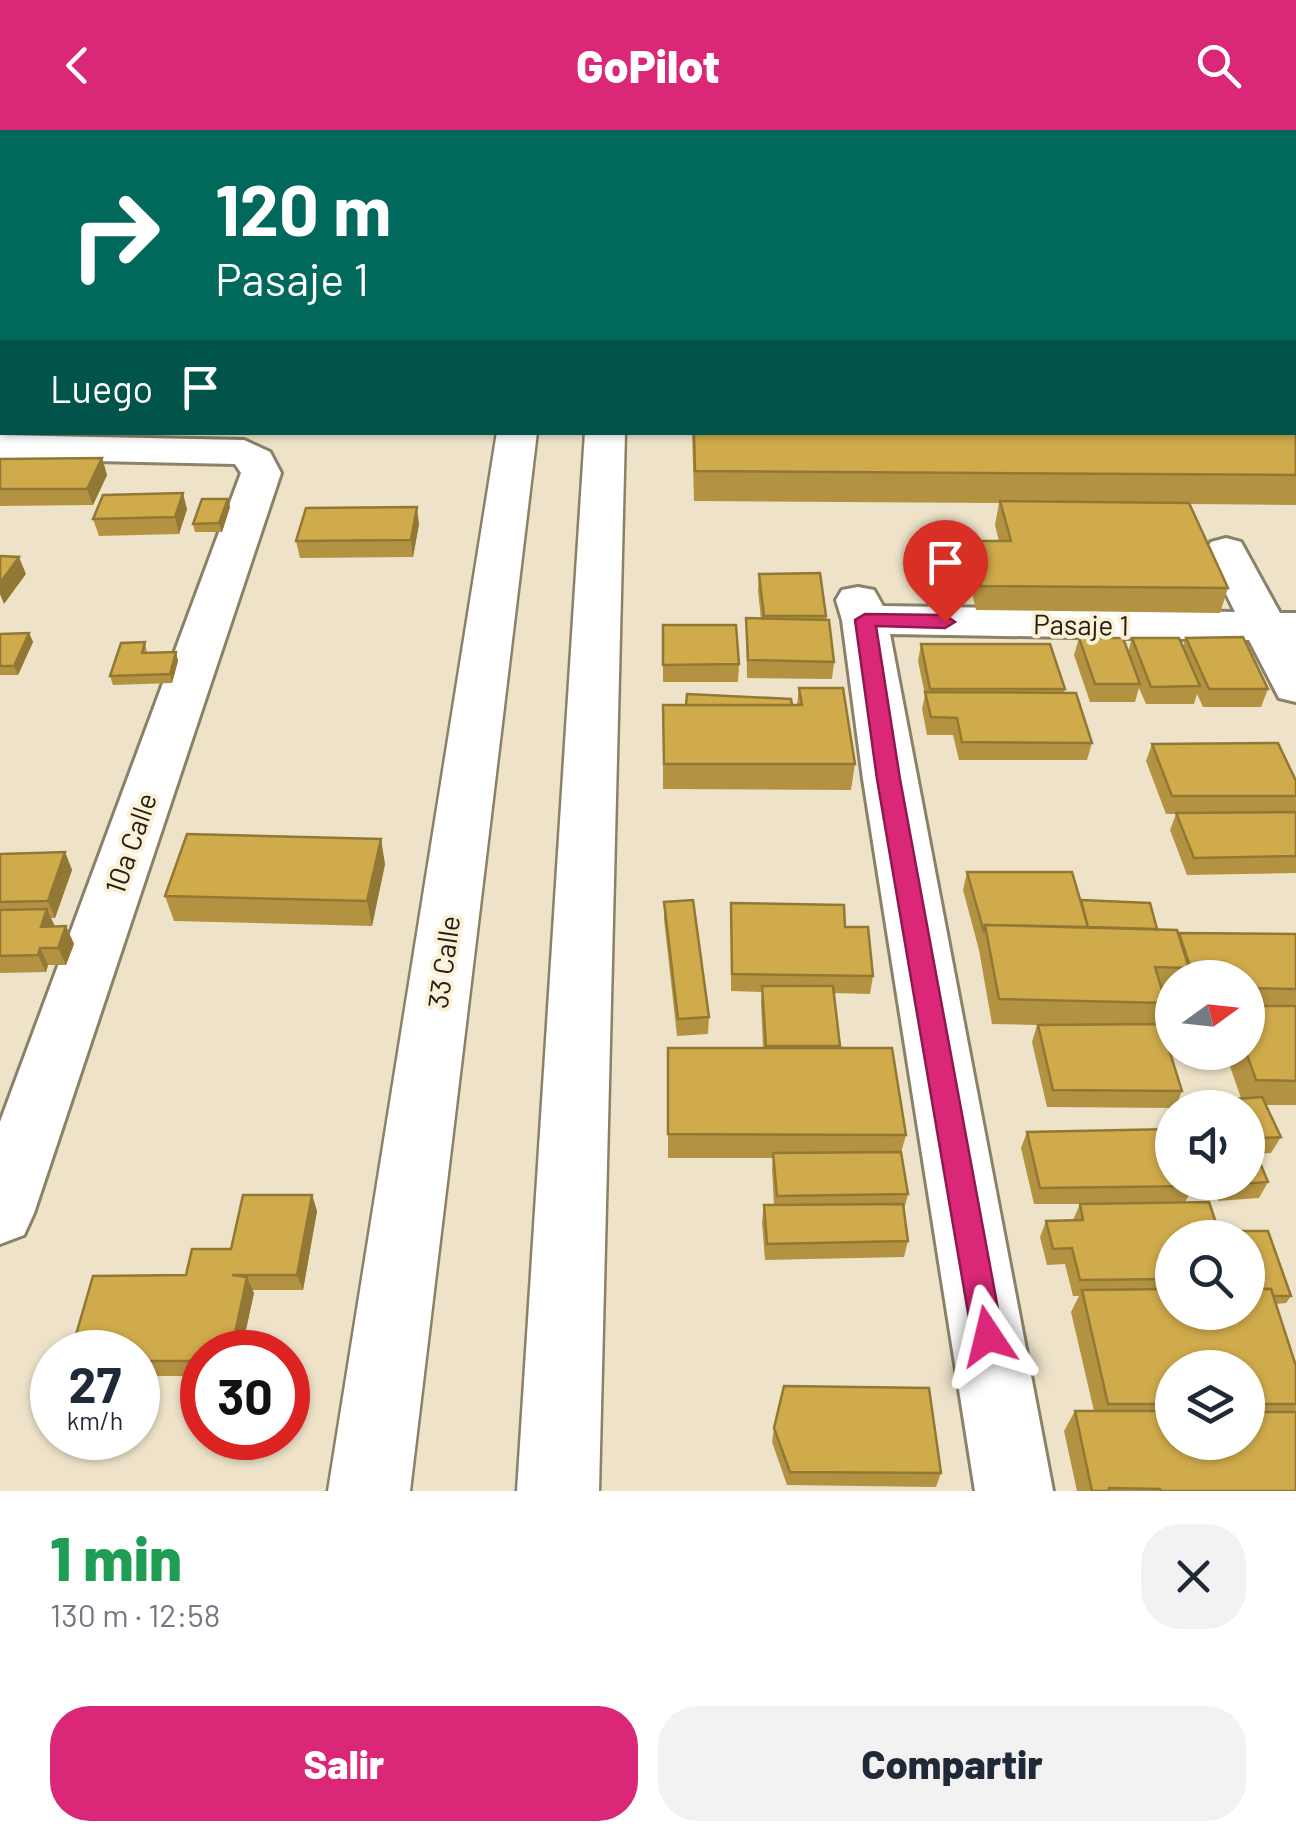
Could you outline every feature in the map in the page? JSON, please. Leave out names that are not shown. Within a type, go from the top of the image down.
[{"type":"main road","name":"33 Calle","points":[[369,1491],[518,435]]},
{"type":"main road","points":[[558,1491],[605,435]]},
{"type":"street","name":"10a Calle","points":[[0,447],[244,452],[256,460],[261,472],[0,1213]]},
{"type":"street","points":[[1226,551],[1280,627],[1296,687]]},
{"type":"street","name":"Pasaje 1","points":[[1014,1491],[861,610],[1280,627]]},
{"type":"building","points":[[694,435],[1296,435],[1296,475],[695,471]]},
{"type":"building","points":[[102,458],[87,489],[0,489],[0,459]]},
{"type":"building","points":[[183,493],[175,517],[93,519],[103,495]]},
{"type":"building","points":[[202,499],[228,499],[219,523],[193,524]]},
{"type":"building","points":[[1000,501],[1189,503],[1228,588],[981,586],[969,541],[1011,541]]},
{"type":"building","points":[[417,507],[411,540],[296,541],[306,508]]},
{"type":"building","points":[[0,556],[19,557],[0,583]]},
{"type":"building","points":[[820,573],[826,616],[764,616],[759,574]]},
{"type":"building","points":[[746,618],[829,620],[834,662],[748,660]]},
{"type":"building","points":[[663,625],[736,625],[739,664],[663,665]]},
{"type":"building","points":[[29,633],[14,666],[0,666],[0,634]]},
{"type":"building","points":[[1243,637],[1268,689],[1209,689],[1186,638]]},
{"type":"building","points":[[1079,638],[1123,638],[1140,684],[1095,684]]},
{"type":"building","points":[[1132,638],[1179,638],[1200,686],[1151,687]]},
{"type":"building","points":[[145,642],[142,653],[176,652],[170,674],[110,676],[121,643]]},
{"type":"building","points":[[921,644],[1050,644],[1065,689],[930,689]]},
{"type":"building","points":[[799,688],[843,688],[855,764],[664,764],[663,705],[802,705]]},
{"type":"building","points":[[925,692],[1076,693],[1092,743],[962,742],[957,718],[931,717]]},
{"type":"building","points":[[687,694],[791,699],[792,705],[686,705]]},
{"type":"building","points":[[1278,743],[1296,781],[1296,796],[1172,796],[1152,744]]},
{"type":"building","points":[[1296,812],[1296,856],[1194,858],[1176,813]]},
{"type":"building","points":[[187,834],[381,839],[367,901],[165,896]]},
{"type":"building","points":[[65,852],[48,901],[0,902],[0,854]]},
{"type":"building","points":[[967,872],[1072,872],[1088,927],[985,925],[984,932]]},
{"type":"building","points":[[693,900],[709,1017],[678,1019],[664,902]]},
{"type":"building","points":[[1081,900],[1150,903],[1157,929],[1088,927]]},
{"type":"building","points":[[731,903],[844,905],[845,927],[868,927],[873,976],[732,974]]},
{"type":"building","points":[[47,909],[41,927],[66,926],[58,948],[40,948],[38,955],[0,956],[0,910]]},
{"type":"building","points":[[985,925],[1177,930],[1186,960],[1155,960],[1155,1003],[999,999]]},
{"type":"building","points":[[1179,933],[1296,934],[1296,989],[1265,988],[1265,960],[1188,960]]},
{"type":"building","points":[[762,986],[833,986],[840,1046],[766,1046]]},
{"type":"building","points":[[1265,1006],[1296,1006],[1296,1081],[1256,1080],[1252,1070],[1265,1070]]},
{"type":"building","points":[[1155,1024],[1155,1070],[1175,1070],[1182,1090],[1053,1090],[1038,1025]]},
{"type":"building","points":[[668,1048],[892,1048],[906,1135],[668,1134]]},
{"type":"building","points":[[1265,1103],[1281,1137],[1265,1138]]},
{"type":"building","points":[[1155,1129],[1155,1187],[1040,1188],[1027,1132]]},
{"type":"building","points":[[901,1152],[908,1194],[777,1196],[773,1153]]},
{"type":"building","points":[[243,1195],[312,1195],[297,1275],[232,1275],[247,1277],[236,1330],[180,1330],[180,1361],[160,1361],[160,1330],[77,1330],[93,1276],[186,1275],[192,1249],[231,1249]]},
{"type":"building","points":[[1209,1202],[1215,1220],[1155,1220],[1155,1279],[1080,1280],[1072,1248],[1053,1249],[1046,1221],[1083,1220],[1080,1204]]},
{"type":"building","points":[[903,1204],[908,1241],[767,1244],[764,1205]]},
{"type":"building","points":[[1265,1231],[1291,1296],[1273,1296],[1271,1289],[1265,1289]]},
{"type":"building","points":[[1155,1289],[1155,1330],[1265,1330],[1265,1289],[1271,1289],[1296,1366],[1296,1404],[1265,1404],[1265,1350],[1155,1350],[1155,1404],[1108,1404],[1082,1290]]},
{"type":"building","points":[[784,1386],[929,1388],[941,1473],[790,1472],[774,1428]]},
{"type":"building","points":[[1075,1411],[1155,1411],[1155,1460],[1265,1460],[1265,1412],[1296,1412],[1296,1491],[1092,1491]]},
{"type":"route","points":[[945,622],[865,620],[888,779],[988,1336]]}]
